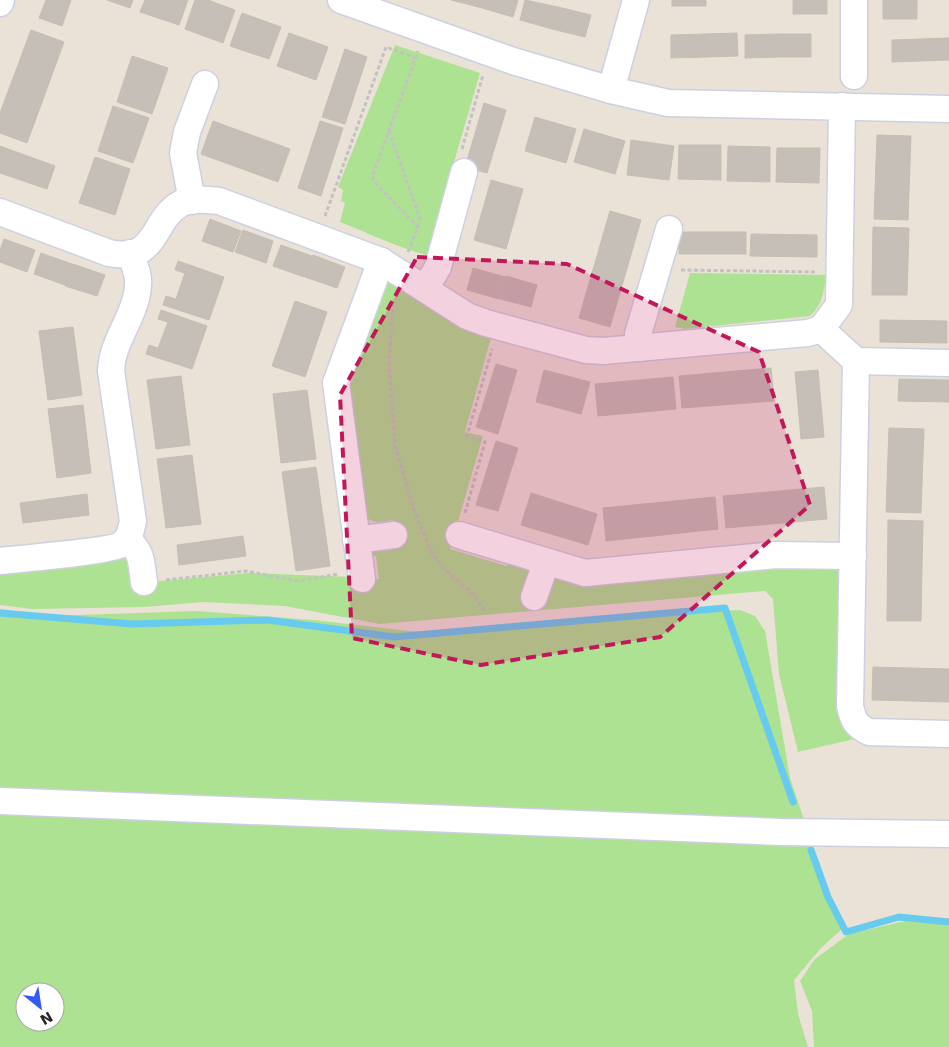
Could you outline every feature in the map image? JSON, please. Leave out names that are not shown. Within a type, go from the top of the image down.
[{"type":"street","points":[[341,0],[490,53],[611,90],[668,103],[949,109]]},
{"type":"street","points":[[611,90],[636,0]]},
{"type":"street","points":[[854,0],[854,76]]},
{"type":"street","points":[[192,201],[182,153],[187,132],[205,84]]},
{"type":"street","points":[[0,212],[109,254],[122,256],[140,250],[152,240],[170,212],[182,203],[219,201],[381,261],[467,316],[498,327],[586,350],[603,351],[808,333],[821,329],[839,305],[842,106]]},
{"type":"street","points":[[425,289],[438,267],[464,172]]},
{"type":"street","points":[[639,348],[638,334],[669,229]]},
{"type":"street","points":[[0,562],[121,546],[130,535],[133,521],[112,371],[114,350],[137,296],[138,281],[130,253]]},
{"type":"street","points":[[361,575],[336,383],[381,261]]},
{"type":"street","points":[[821,329],[856,361],[949,363]]},
{"type":"street","points":[[856,361],[850,706],[852,718],[859,727],[869,732],[949,734]]},
{"type":"street","points":[[356,540],[394,535]]},
{"type":"street","points":[[459,535],[584,573],[776,555],[853,556]]},
{"type":"street","points":[[127,538],[138,550],[144,582]]},
{"type":"street","points":[[534,597],[546,563]]},
{"type":"street","points":[[0,801],[781,832],[949,834]]},
{"type":"path","points":[[317,238],[386,47],[416,58]]},
{"type":"path","points":[[464,172],[456,170],[490,53]]},
{"type":"path","points":[[389,130],[420,218],[418,227]]},
{"type":"path","points":[[658,264],[688,272],[840,272]]},
{"type":"path","points":[[432,553],[456,545],[459,535],[485,442],[467,436],[498,327]]},
{"type":"path","points":[[144,582],[246,571],[298,581],[361,575]]},
{"type":"highlighted area","points":[[417,257],[567,264],[759,352],[810,505],[660,637],[481,665],[352,638],[340,395]]},
{"type":"green space","points":[[395,45],[480,73],[427,255],[340,222],[345,203],[341,201],[343,190],[338,187]]},
{"type":"green space","points":[[690,273],[826,275],[820,302],[810,316],[685,329],[675,327]]},
{"type":"green space","points":[[383,278],[444,317],[492,334],[465,432],[483,436],[450,549],[506,566],[518,559],[552,575],[843,564],[863,737],[798,752],[779,674],[773,599],[765,591],[380,624],[285,606],[203,602],[144,607],[32,609],[0,605],[0,572],[128,552],[139,583],[249,573],[353,577],[355,583],[379,579],[376,556],[370,556],[368,549],[396,536],[395,520],[376,522],[367,519],[345,384]]},
{"type":"green space","points":[[0,609],[49,616],[196,611],[313,620],[436,634],[593,617],[740,610],[755,616],[765,631],[790,778],[841,930],[821,948],[794,980],[798,1014],[808,1047],[0,1047]]},
{"type":"green space","points":[[905,921],[941,923],[949,926],[949,1047],[814,1047],[812,1011],[800,981],[815,959],[849,934]]},
{"type":"building","points":[[46,0],[71,0],[62,26],[39,18]]},
{"type":"building","points":[[107,0],[133,0],[130,8]]},
{"type":"building","points":[[145,0],[188,0],[179,25],[140,12]]},
{"type":"building","points":[[195,0],[208,0],[235,10],[223,43],[185,29]]},
{"type":"building","points":[[451,0],[484,0],[482,8]]},
{"type":"building","points":[[484,0],[518,0],[513,17],[482,8]]},
{"type":"building","points":[[525,0],[558,7],[552,29],[520,20]]},
{"type":"building","points":[[672,0],[706,0],[706,6],[672,6]]},
{"type":"building","points":[[793,0],[827,0],[827,14],[793,14]]},
{"type":"building","points":[[883,0],[917,0],[917,19],[883,19]]},
{"type":"building","points":[[558,7],[591,15],[585,37],[552,29]]},
{"type":"building","points":[[242,13],[281,27],[269,59],[230,46]]},
{"type":"building","points":[[31,30],[64,42],[27,143],[0,133],[0,113]]},
{"type":"building","points":[[289,33],[328,47],[316,80],[277,66]]},
{"type":"building","points":[[737,33],[738,56],[705,57],[705,34]]},
{"type":"building","points":[[705,34],[705,57],[671,58],[671,35]]},
{"type":"building","points":[[777,34],[778,57],[745,58],[745,35]]},
{"type":"building","points":[[777,34],[811,34],[811,57],[778,57]]},
{"type":"building","points":[[949,38],[949,60],[892,62],[892,40]]},
{"type":"building","points":[[345,49],[367,57],[345,124],[322,117]]},
{"type":"building","points":[[132,56],[168,68],[152,114],[117,102]]},
{"type":"building","points":[[484,103],[506,110],[487,173],[465,167]]},
{"type":"building","points":[[113,106],[149,118],[133,163],[98,151]]},
{"type":"building","points":[[535,117],[576,129],[566,163],[525,151]]},
{"type":"building","points":[[213,121],[290,149],[278,182],[201,154]]},
{"type":"building","points":[[320,121],[343,128],[321,196],[298,188]]},
{"type":"building","points":[[584,129],[625,141],[615,174],[574,162]]},
{"type":"building","points":[[877,135],[911,136],[908,220],[874,219]]},
{"type":"building","points":[[631,140],[674,146],[669,180],[627,175]]},
{"type":"building","points":[[679,145],[721,145],[721,180],[678,179]]},
{"type":"building","points":[[0,146],[55,166],[47,189],[0,173]]},
{"type":"building","points":[[728,146],[770,147],[770,182],[727,181]]},
{"type":"building","points":[[777,148],[820,148],[819,183],[776,182]]},
{"type":"building","points":[[95,157],[130,169],[115,215],[79,203]]},
{"type":"building","points":[[491,180],[523,189],[506,249],[474,240]]},
{"type":"building","points":[[610,211],[641,220],[610,327],[579,318]]},
{"type":"building","points":[[210,219],[241,231],[233,252],[202,241]]},
{"type":"building","points":[[873,227],[909,228],[907,295],[872,295]]},
{"type":"building","points":[[243,230],[273,241],[266,263],[235,252]]},
{"type":"building","points":[[679,232],[746,232],[746,254],[679,254]]},
{"type":"building","points":[[751,234],[817,235],[817,257],[750,256]]},
{"type":"building","points":[[4,239],[35,250],[27,272],[0,262],[0,250]]},
{"type":"building","points":[[281,245],[312,256],[304,277],[273,266]]},
{"type":"building","points":[[41,253],[72,264],[65,285],[34,274]]},
{"type":"building","points":[[313,255],[345,267],[337,288],[305,277]]},
{"type":"building","points":[[178,261],[224,277],[209,320],[163,305],[166,296],[176,299],[185,273],[175,270]]},
{"type":"building","points":[[73,264],[105,275],[97,296],[65,286]]},
{"type":"building","points":[[473,268],[505,277],[499,299],[467,290]]},
{"type":"building","points":[[506,276],[537,285],[531,307],[500,299]]},
{"type":"building","points":[[295,301],[327,312],[305,377],[272,366]]},
{"type":"building","points":[[161,310],[207,326],[192,369],[146,354],[149,345],[158,348],[168,322],[158,319]]},
{"type":"building","points":[[880,320],[947,321],[947,343],[880,342]]},
{"type":"building","points":[[73,327],[82,395],[48,400],[39,331]]},
{"type":"building","points":[[496,364],[517,370],[498,434],[476,427]]},
{"type":"building","points":[[771,368],[774,401],[682,408],[679,376]]},
{"type":"building","points":[[544,370],[590,382],[581,414],[536,402]]},
{"type":"building","points":[[818,370],[824,437],[801,439],[795,372]]},
{"type":"building","points":[[181,376],[190,445],[156,449],[147,380]]},
{"type":"building","points":[[673,377],[676,409],[598,416],[595,384]]},
{"type":"building","points":[[899,379],[949,380],[949,402],[898,401]]},
{"type":"building","points":[[307,390],[316,459],[281,463],[273,394]]},
{"type":"building","points":[[83,405],[91,473],[57,478],[48,409]]},
{"type":"building","points":[[889,428],[924,429],[921,513],[886,512]]},
{"type":"building","points":[[496,441],[518,448],[498,511],[476,505]]},
{"type":"building","points":[[192,455],[201,524],[166,528],[157,459]]},
{"type":"building","points":[[316,467],[330,566],[296,571],[282,472]]},
{"type":"building","points":[[824,487],[827,519],[726,528],[723,496]]},
{"type":"building","points":[[531,493],[597,514],[588,545],[521,525]]},
{"type":"building","points":[[87,494],[89,515],[23,523],[20,503]]},
{"type":"building","points":[[715,497],[718,529],[606,541],[603,508]]},
{"type":"building","points":[[888,520],[923,521],[921,621],[887,621]]},
{"type":"building","points":[[243,536],[246,556],[179,565],[177,545]]},
{"type":"building","points":[[873,667],[949,669],[949,702],[872,700]]},
{"type":"waterway","points":[[0,613],[132,624],[268,620],[394,637],[725,608],[793,802]]},
{"type":"waterway","points":[[811,850],[828,897],[846,932],[899,917],[949,922]]}]
